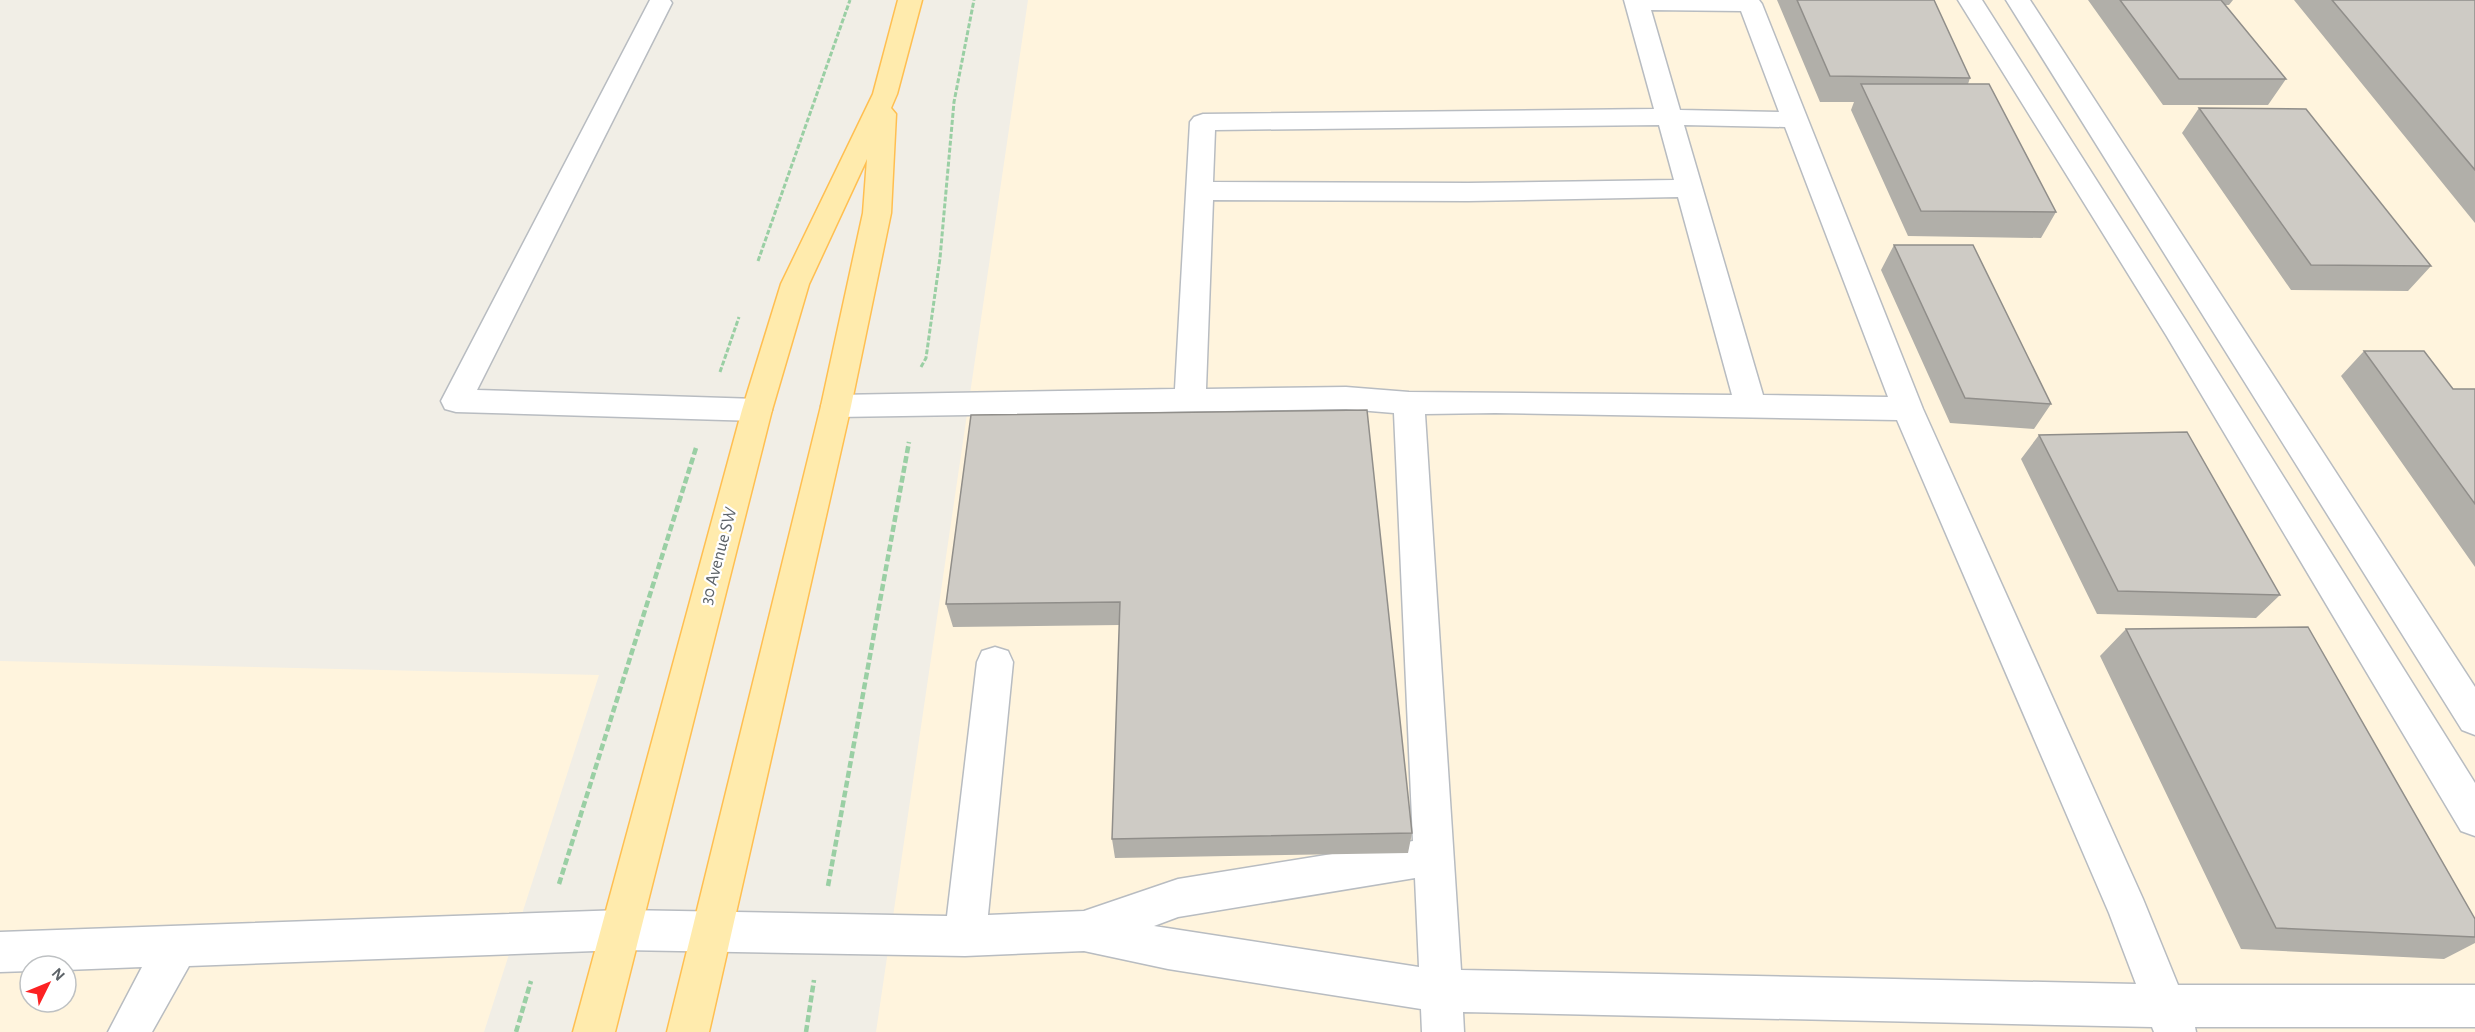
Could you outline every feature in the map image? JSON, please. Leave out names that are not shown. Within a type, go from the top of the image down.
[{"type":"main road","name":"30 Avenue SW","points":[[594,1032],[757,410],[795,284],[885,94],[910,0]]},
{"type":"main road","name":"30 Avenue SW","points":[[688,1032],[836,406],[877,213],[885,94]]},
{"type":"lane","points":[[1970,0],[2176,328],[2475,818]]},
{"type":"lane","points":[[2018,0],[2475,719]]},
{"type":"lane","points":[[1751,407],[1637,1],[1750,4],[1908,409],[2125,903],[2170,1019]]},
{"type":"lane","points":[[660,3],[456,401],[757,410]]},
{"type":"lane","points":[[1190,400],[1203,122],[1670,117],[1796,120]]},
{"type":"lane","points":[[1199,191],[1468,192],[1689,188]]},
{"type":"lane","points":[[836,406],[1346,398],[1409,403],[1496,402],[1908,409]]},
{"type":"lane","points":[[1409,403],[1443,1032]]},
{"type":"lane","points":[[964,936],[995,662]]},
{"type":"lane","points":[[1084,931],[1178,898],[1433,856]]},
{"type":"lane","points":[[0,952],[622,930],[964,936],[1084,931],[1168,949],[1441,991],[2170,1019],[2475,1006]]},
{"type":"lane","points":[[129,1032],[178,945]]},
{"type":"path","points":[[757,264],[850,0]]},
{"type":"path","points":[[919,370],[926,358],[940,258],[954,102],[974,0]]},
{"type":"path","points":[[723,363],[742,308]]},
{"type":"path","points":[[830,873],[909,438]]},
{"type":"path","points":[[563,869],[698,442]]},
{"type":"path","points":[[806,1032],[812,1000]]},
{"type":"path","points":[[516,1032],[521,1017]]},
{"type":"shaded area","points":[[1028,0],[2475,0],[2475,1032],[876,1032]]},
{"type":"shaded area","points":[[0,661],[599,675],[484,1032],[0,1032]]},
{"type":"building","points":[[1797,0],[1934,0],[1970,78],[1830,76]]},
{"type":"building","points":[[2120,0],[2221,0],[2286,79],[2179,79]]},
{"type":"building","points":[[2332,0],[2475,0],[2475,170]]},
{"type":"building","points":[[1861,84],[1989,84],[2056,212],[1921,211]]},
{"type":"building","points":[[2199,108],[2306,109],[2431,266],[2311,265]]},
{"type":"building","points":[[1894,245],[1973,245],[2051,404],[1965,398]]},
{"type":"building","points":[[2364,351],[2424,351],[2453,389],[2475,389],[2475,504]]},
{"type":"building","points":[[1367,410],[1412,833],[1112,839],[1120,602],[946,604],[971,415]]},
{"type":"building","points":[[2187,432],[2280,595],[2118,591],[2039,435]]},
{"type":"building","points":[[2308,627],[2475,919],[2475,937],[2276,928],[2126,629]]}]
